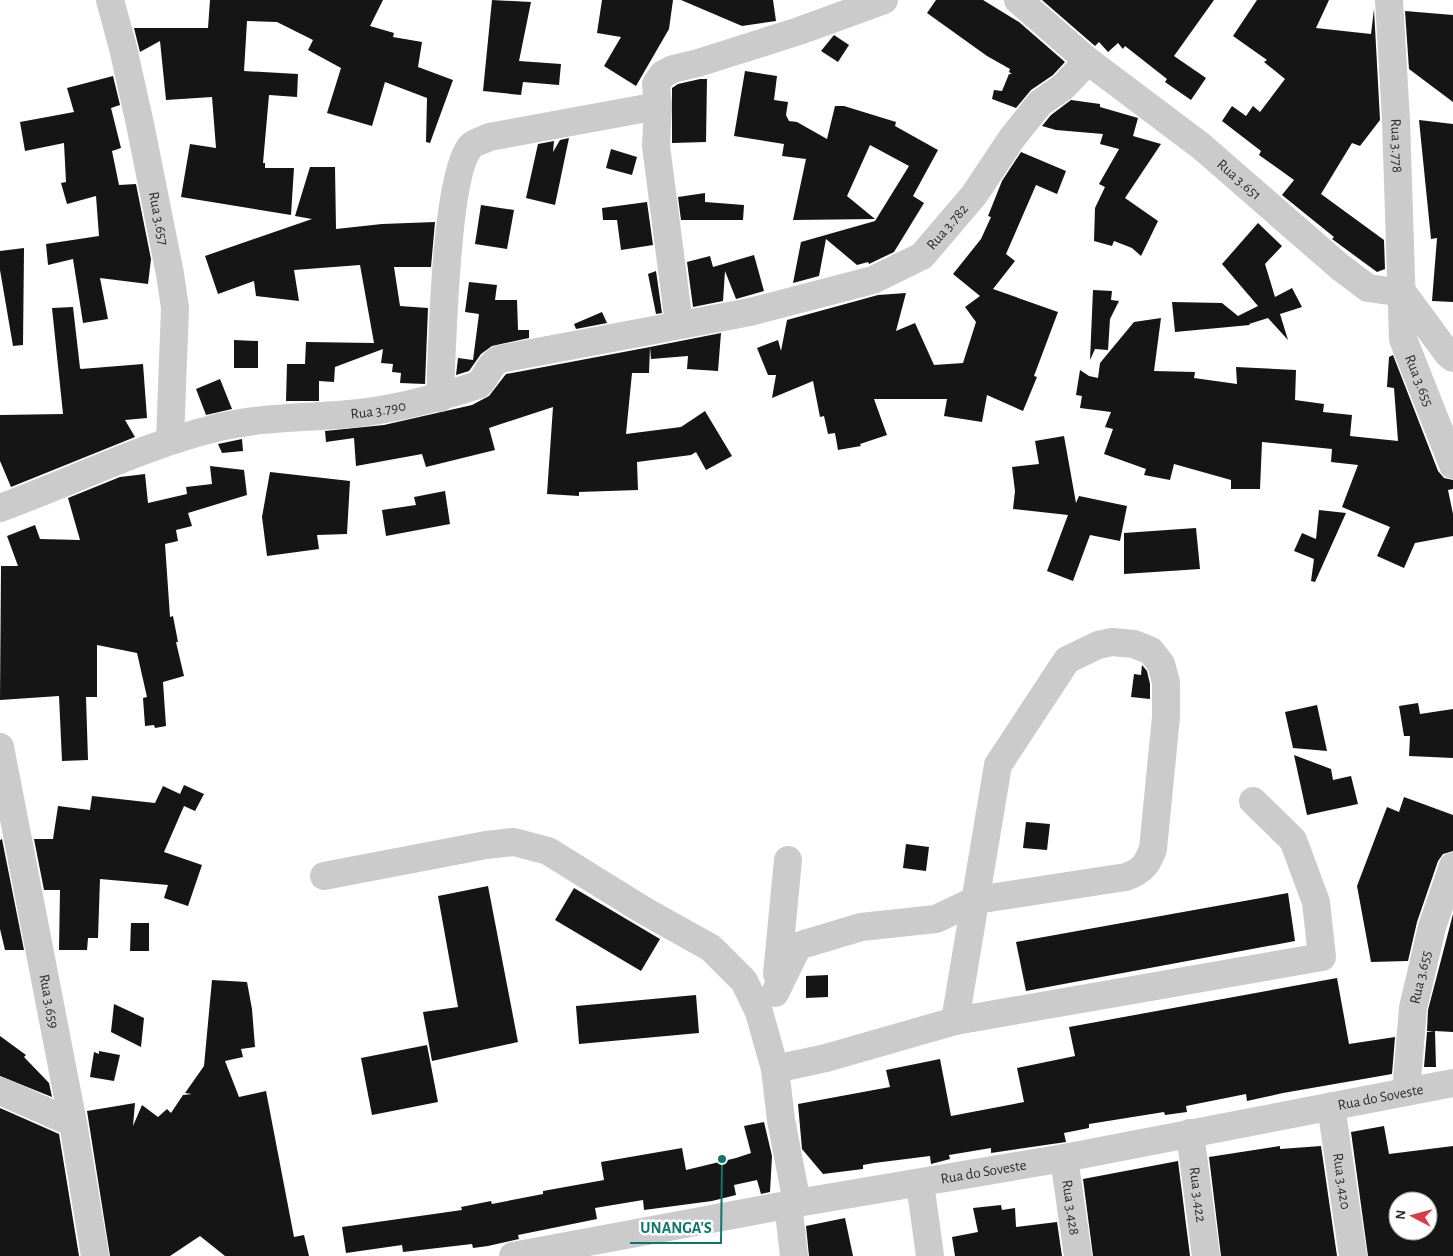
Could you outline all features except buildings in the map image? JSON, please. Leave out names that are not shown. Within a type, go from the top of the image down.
[{"type":"street","name":"Rua 3.657","points":[[110,0],[124,48],[170,274],[175,308],[170,440]]},
{"type":"street","points":[[679,324],[656,146],[658,106],[656,84],[663,74],[673,69],[698,64],[790,34],[884,0]]},
{"type":"street","name":"Rua 3.651","points":[[1018,0],[1088,60],[1201,146],[1340,267],[1368,288],[1403,293]]},
{"type":"street","name":"Rua 3.778","points":[[1389,0],[1403,293]]},
{"type":"street","name":"Rua 3.782","points":[[750,312],[873,280],[922,256],[974,195],[1012,138],[1040,103],[1063,87],[1088,60]]},
{"type":"street","points":[[440,398],[446,275],[453,203],[462,165],[471,146],[488,138],[658,106]]},
{"type":"street","points":[[1403,293],[1448,354],[1453,358]]},
{"type":"street","name":"Rua 3.655","points":[[1403,293],[1403,339],[1453,465]]},
{"type":"street","name":"Rua 3.790","points":[[0,508],[170,440],[222,426],[269,419],[400,407],[440,398],[478,385],[486,377],[491,365],[500,359],[750,312]]},
{"type":"street","points":[[767,1003],[798,946],[861,927],[936,919],[976,900],[1126,877],[1141,871],[1149,861],[1153,849],[1166,717],[1166,682],[1161,664],[1151,651],[1134,644],[1112,642],[1098,645],[1067,660],[998,764],[976,900],[955,1021]]},
{"type":"street","name":"Rua 3.659","points":[[0,747],[73,1123],[95,1256]]},
{"type":"street","points":[[775,1069],[826,1058],[955,1021],[1322,957],[1316,902],[1293,840],[1253,801]]},
{"type":"street","points":[[324,876],[486,845],[514,842],[548,851],[643,910],[711,948],[767,1003]]},
{"type":"street","points":[[788,860],[767,1003],[792,1203],[794,1256]]},
{"type":"street","name":"Rua 3.655","points":[[1406,1092],[1413,1008],[1432,927],[1453,866]]},
{"type":"street","name":"Rua do Soveste","points":[[513,1256],[612,1247],[792,1203],[920,1184],[1064,1158],[1453,1083]]},
{"type":"street","points":[[0,1091],[73,1123]]},
{"type":"street","name":"Rua 3.420","points":[[1331,1106],[1354,1256]]},
{"type":"street","name":"Rua 3.422","points":[[1190,1134],[1206,1256]]},
{"type":"street","name":"Rua 3.428","points":[[1064,1158],[1078,1256]]},
{"type":"street","points":[[920,1184],[930,1256]]},
{"type":"place","name":"UNANGA'S","points":[[722,1159]]}]
